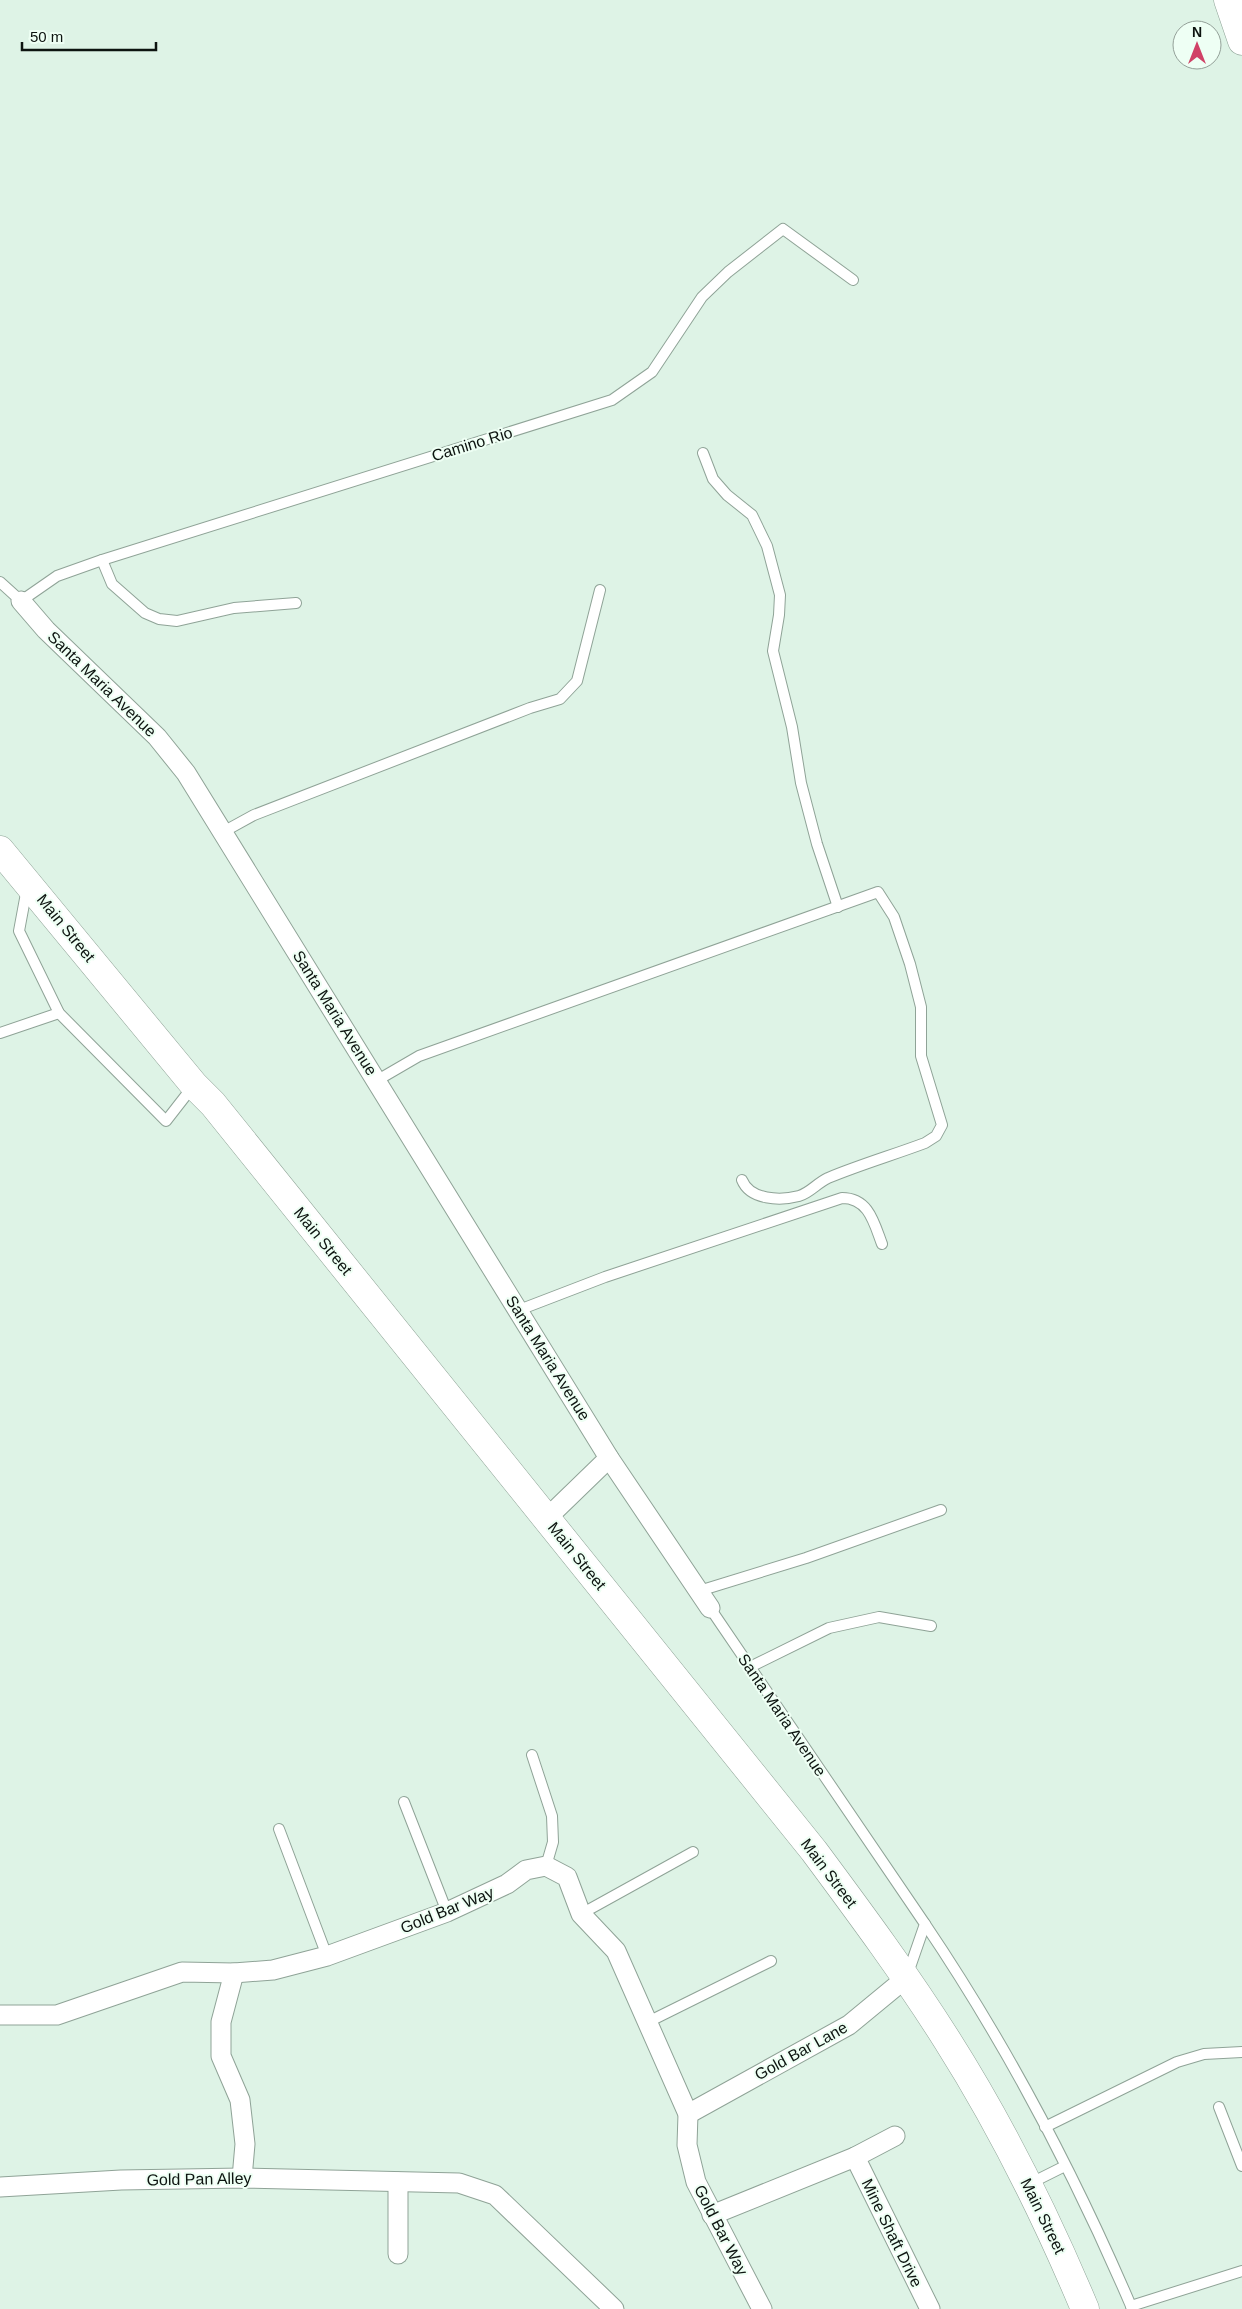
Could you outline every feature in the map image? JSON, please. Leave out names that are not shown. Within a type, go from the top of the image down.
[{"type":"main road","points":[[1228,0],[1242,41]]},
{"type":"main road","name":"Main Street","points":[[0,850],[194,1085],[213,1104],[814,1851],[906,1978],[972,2081],[1028,2185],[1063,2256],[1085,2309]]},
{"type":"street","name":"Santa Maria Avenue","points":[[20,601],[46,630],[158,737],[186,772],[609,1458],[710,1608]]},
{"type":"street","points":[[546,1519],[609,1458]]},
{"type":"street","name":"Gold Bar Way","points":[[0,2015],[56,2014],[182,1972],[234,1973],[273,1970],[327,1956],[447,1912],[507,1884],[526,1870],[546,1866],[567,1877],[580,1914],[616,1951],[688,2114],[687,2145],[696,2182],[762,2309]]},
{"type":"street","points":[[234,1973],[220,2022],[220,2056],[240,2100],[245,2144],[242,2178]]},
{"type":"street","name":"Gold Bar Lane","points":[[688,2114],[849,2026],[906,1978]]},
{"type":"street","points":[[712,2215],[855,2157],[895,2136]]},
{"type":"street","name":"Mine Shaft Drive","points":[[855,2157],[930,2309]]},
{"type":"street","name":"Gold Pan Alley","points":[[0,2187],[121,2180],[242,2178],[459,2183],[495,2195],[614,2309]]},
{"type":"street","points":[[398,2182],[398,2254]]},
{"type":"lane","name":"Camino Rio","points":[[20,601],[57,576],[102,560],[612,400],[652,372],[702,297],[728,272],[783,229],[853,280]]},
{"type":"lane","points":[[703,453],[713,479],[727,494],[752,515],[767,546],[780,595],[779,615],[772,651],[792,727],[801,783],[817,844],[838,907]]},
{"type":"lane","points":[[102,560],[112,584],[145,613],[159,619],[177,621],[234,608],[296,603]]},
{"type":"lane","points":[[0,582],[20,601]]},
{"type":"lane","points":[[223,832],[263,812],[530,708],[560,699],[577,681],[600,590]]},
{"type":"lane","points":[[28,882],[19,931],[59,1013],[166,1121],[194,1085]]},
{"type":"lane","points":[[376,1081],[419,1056],[878,892],[894,917],[921,1007],[920,1056],[942,1125],[936,1136],[925,1143],[828,1178],[800,1196],[787,1198],[763,1196],[751,1192],[744,1186],[742,1180]]},
{"type":"lane","points":[[0,1032],[59,1013]]},
{"type":"lane","points":[[519,1310],[605,1277],[842,1198],[859,1201],[868,1210],[882,1244]]},
{"type":"lane","points":[[699,1591],[806,1558],[941,1510]]},
{"type":"lane","name":"Santa Maria Avenue","points":[[710,1608],[966,1985],[1066,2166],[1097,2227],[1132,2308]]},
{"type":"lane","points":[[750,1667],[829,1628],[879,1617],[931,1626]]},
{"type":"lane","points":[[532,1756],[552,1816],[553,1842],[546,1866]]},
{"type":"lane","points":[[404,1802],[447,1912]]},
{"type":"lane","points":[[279,1829],[327,1956]]},
{"type":"lane","points":[[580,1914],[693,1852]]},
{"type":"lane","points":[[906,1978],[924,1924]]},
{"type":"lane","points":[[648,2022],[771,1960]]},
{"type":"lane","points":[[1045,2127],[1177,2062],[1204,2054],[1242,2052]]},
{"type":"lane","points":[[1219,2107],[1242,2166]]},
{"type":"lane","points":[[1028,2185],[1066,2166]]},
{"type":"lane","points":[[1132,2308],[1242,2271]]}]
